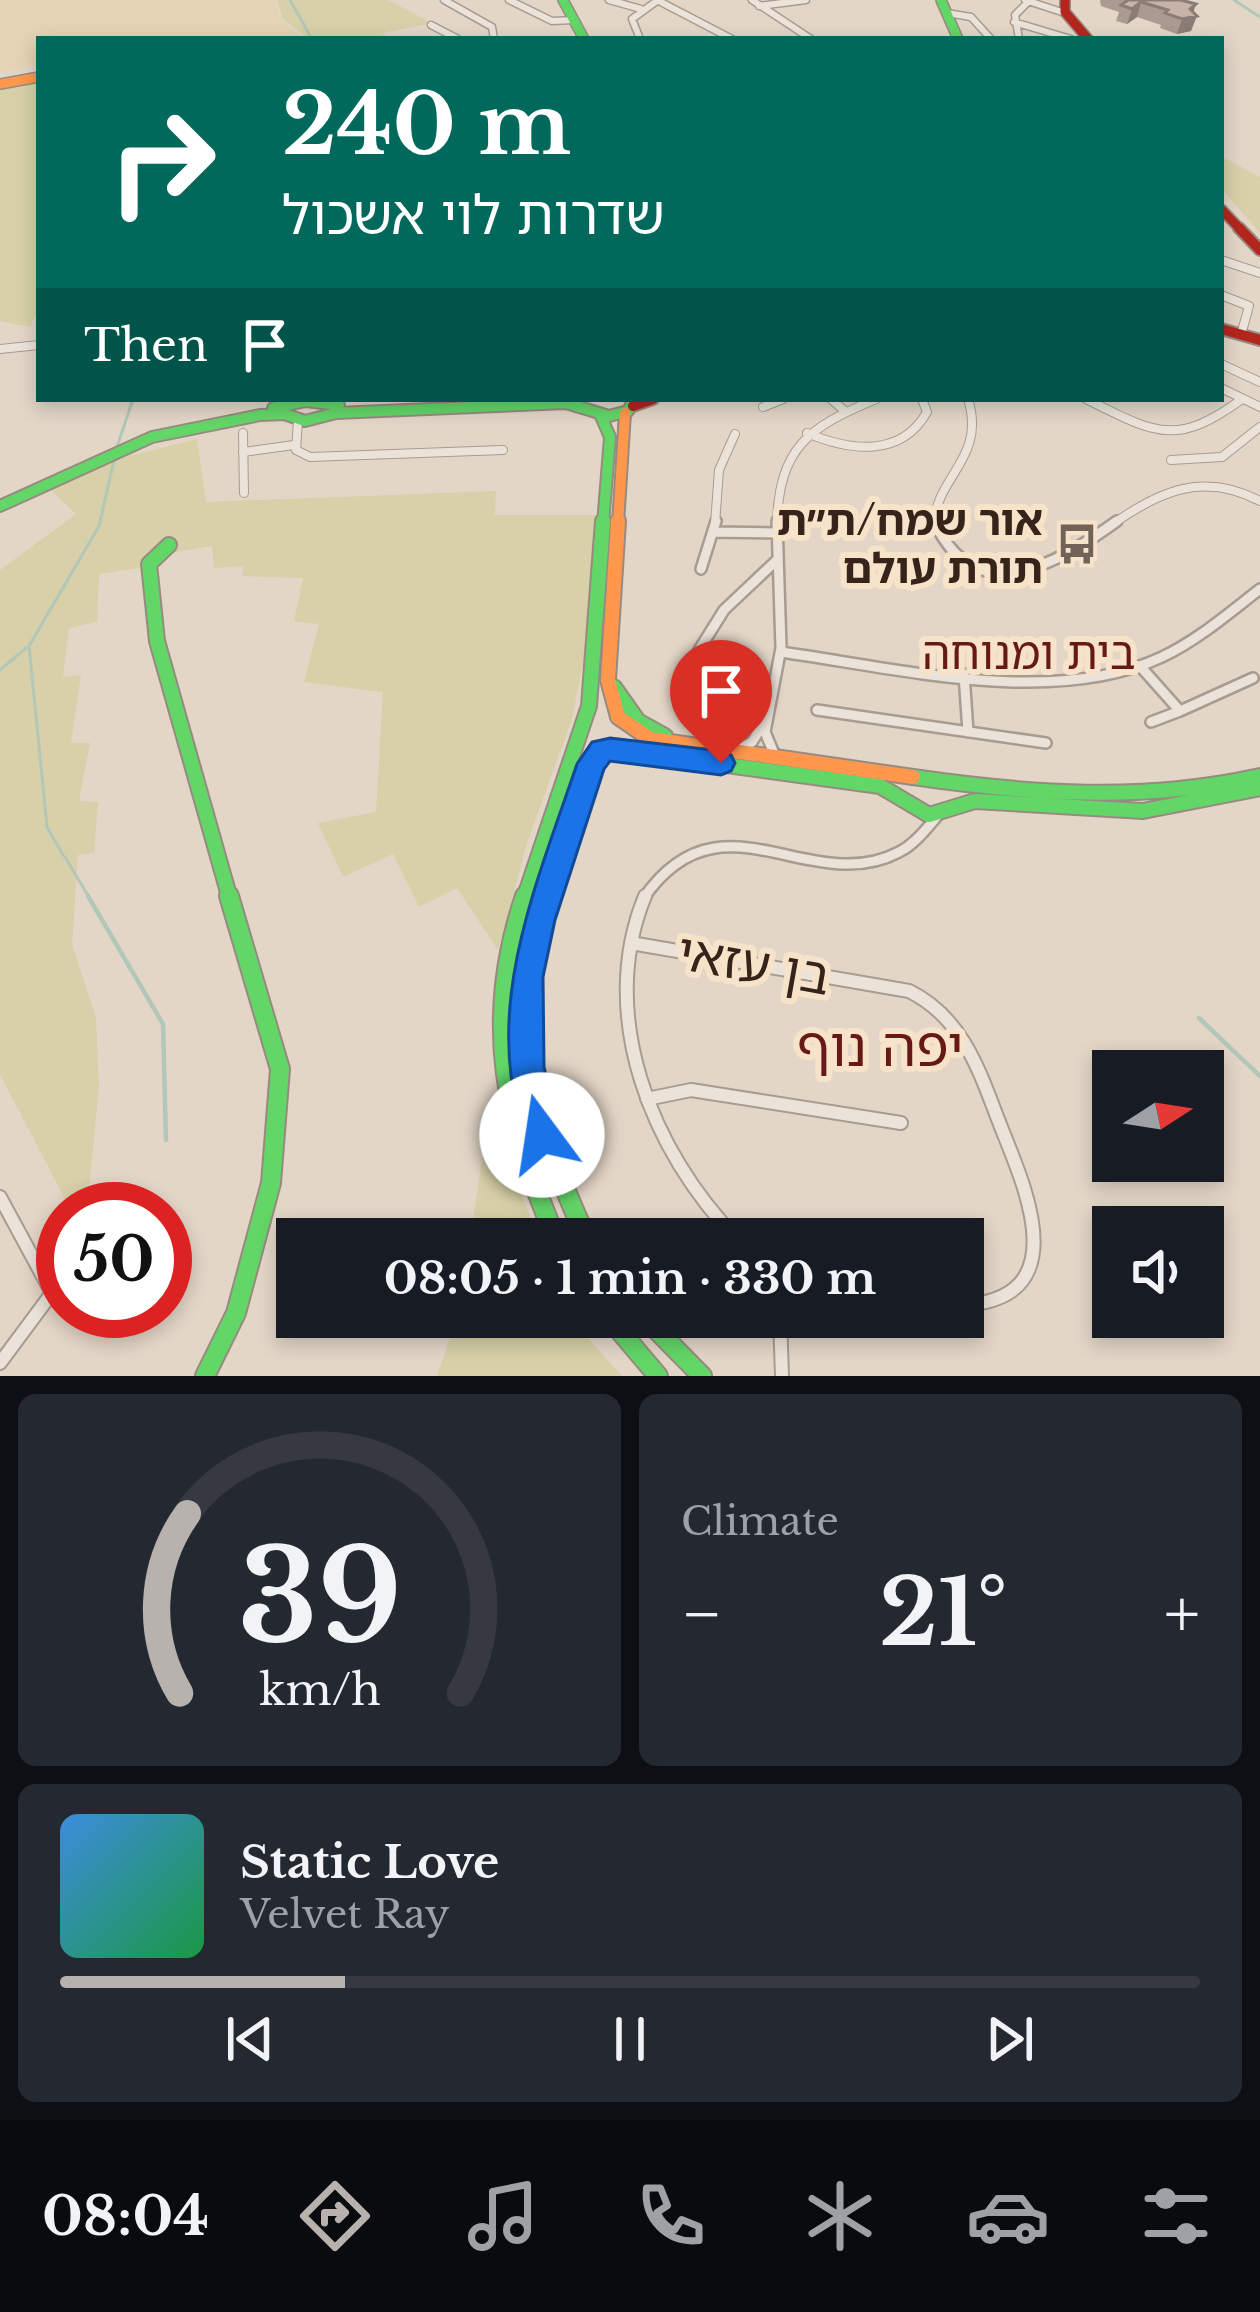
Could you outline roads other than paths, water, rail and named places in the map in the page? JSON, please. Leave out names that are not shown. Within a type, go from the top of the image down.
[{"type":"main road","points":[[554,0],[582,36]]},
{"type":"main road","points":[[563,0],[573,36]]},
{"type":"main road","points":[[944,6],[957,36]]},
{"type":"main road","points":[[1072,9],[1086,36]]},
{"type":"main road","points":[[1072,9],[1095,36]]},
{"type":"main road","points":[[0,81],[36,75]]},
{"type":"main road","points":[[1224,199],[1260,237]]},
{"type":"main road","points":[[1224,212],[1260,250]]},
{"type":"main road","points":[[1224,330],[1260,340]]},
{"type":"main road","points":[[0,500],[79,460],[154,433],[306,411],[452,402]]},
{"type":"main road","points":[[306,411],[630,406],[609,670],[610,700],[624,738],[606,750],[586,776],[540,920],[527,977],[524,1018],[537,1119],[576,1218]]},
{"type":"main road","points":[[547,1218],[525,1165],[507,1102],[501,1019],[510,945],[592,690],[610,436],[594,407]]},
{"type":"main road","points":[[0,500],[154,433]]},
{"type":"main road","points":[[169,545],[149,564],[157,641],[182,742],[280,1069],[271,1183],[236,1313],[205,1376]]},
{"type":"main road","points":[[609,670],[622,704],[638,721],[687,744]]},
{"type":"main road","points":[[586,719],[605,713],[650,739],[933,781],[1140,801],[1212,790],[1260,776]]},
{"type":"main road","points":[[580,735],[588,746],[606,750],[871,784],[912,805],[942,812],[975,801],[1143,811],[1260,788]]},
{"type":"main road","points":[[912,805],[910,786],[933,781]]},
{"type":"main road","points":[[933,781],[950,797],[942,812]]},
{"type":"main road","points":[[626,1338],[658,1376]]},
{"type":"main road","points":[[665,1338],[702,1376]]},
{"type":"street","points":[[444,0],[492,27],[494,36]]},
{"type":"street","points":[[509,0],[552,21],[569,21]]},
{"type":"street","points":[[610,0],[640,9]]},
{"type":"street","points":[[638,36],[632,26],[640,9],[657,0],[726,36]]},
{"type":"street","points":[[756,3],[806,0]]},
{"type":"street","points":[[1014,22],[1028,1],[1048,9],[1072,9]]},
{"type":"street","points":[[756,3],[802,36]]},
{"type":"street","points":[[944,6],[971,17],[988,36]]},
{"type":"street","points":[[1014,22],[1018,36]]},
{"type":"street","points":[[1014,22],[1061,36]]},
{"type":"street","points":[[430,25],[452,36]]},
{"type":"street","points":[[1224,261],[1260,273]]},
{"type":"street","points":[[1224,296],[1260,309]]},
{"type":"street","points":[[1241,335],[1249,305]]},
{"type":"street","points":[[0,349],[36,345]]},
{"type":"street","points":[[1224,365],[1260,382]]},
{"type":"street","points":[[1224,390],[1260,407]]},
{"type":"street","points":[[1092,402],[1153,432],[1170,435],[1205,428],[1242,399]]},
{"type":"street","points":[[763,407],[776,402]]},
{"type":"street","points":[[834,402],[846,412]]},
{"type":"street","points":[[776,756],[765,739],[781,652],[782,473],[807,433],[870,402]]},
{"type":"street","points":[[807,433],[843,447],[885,446],[923,424],[927,412],[923,402]]},
{"type":"street","points":[[969,402],[972,448],[932,520],[942,542],[959,559],[982,570],[1011,574],[1042,569],[1178,488],[1215,484],[1260,501]]},
{"type":"street","points":[[306,411],[295,445],[298,454],[503,450]]},
{"type":"street","points":[[1171,460],[1222,457],[1260,427]]},
{"type":"street","points":[[243,433],[244,493]]},
{"type":"street","points":[[701,569],[715,532],[719,470],[735,434]]},
{"type":"street","points":[[243,452],[295,445]]},
{"type":"street","points":[[715,532],[779,533]]},
{"type":"street","points":[[770,704],[727,693],[709,681],[699,650],[724,610],[778,559]]},
{"type":"street","points":[[781,652],[1017,680],[1096,676],[1140,666],[1197,635],[1260,589]]},
{"type":"street","points":[[1140,666],[1180,711]]},
{"type":"street","points":[[964,674],[968,732]]},
{"type":"street","points":[[1151,722],[1253,677]]},
{"type":"street","points":[[818,710],[1046,743]]},
{"type":"street","points":[[732,750],[752,742],[766,718]]},
{"type":"street","points":[[912,805],[919,824],[912,843]]},
{"type":"street","points":[[717,1218],[677,1166],[647,1100],[628,1011],[631,943],[638,910],[651,884],[674,862],[698,850],[747,845],[865,861],[893,856],[942,812]]},
{"type":"street","name":"בן עזאי","points":[[631,943],[909,991],[940,1009],[971,1052],[1036,1222],[1031,1259],[1010,1293],[984,1303]]},
{"type":"street","points":[[647,1100],[691,1090],[901,1123]]},
{"type":"street","points":[[0,1197],[52,1293],[0,1363]]},
{"type":"street","points":[[777,1376],[782,1338]]},
{"type":"waterway","points":[[290,0],[310,36]]},
{"type":"waterway","points":[[1234,0],[1260,17]]},
{"type":"waterway","points":[[117,447],[132,402]]},
{"type":"waterway","points":[[63,855],[47,827],[29,646],[99,526],[115,456]]},
{"type":"waterway","points":[[0,670],[26,648]]},
{"type":"waterway","points":[[65,857],[90,899]]},
{"type":"waterway","points":[[88,896],[163,1024],[166,1140]]},
{"type":"waterway","points":[[1199,1018],[1260,1076]]},
{"type":"place","name":"אור שמח/ת״ת תורת עולם","points":[[1077,544]]},
{"type":"district","name":"בית ומנוחה","points":[[1029,653]]},
{"type":"district","name":"יפה נוף","points":[[880,1047]]}]
